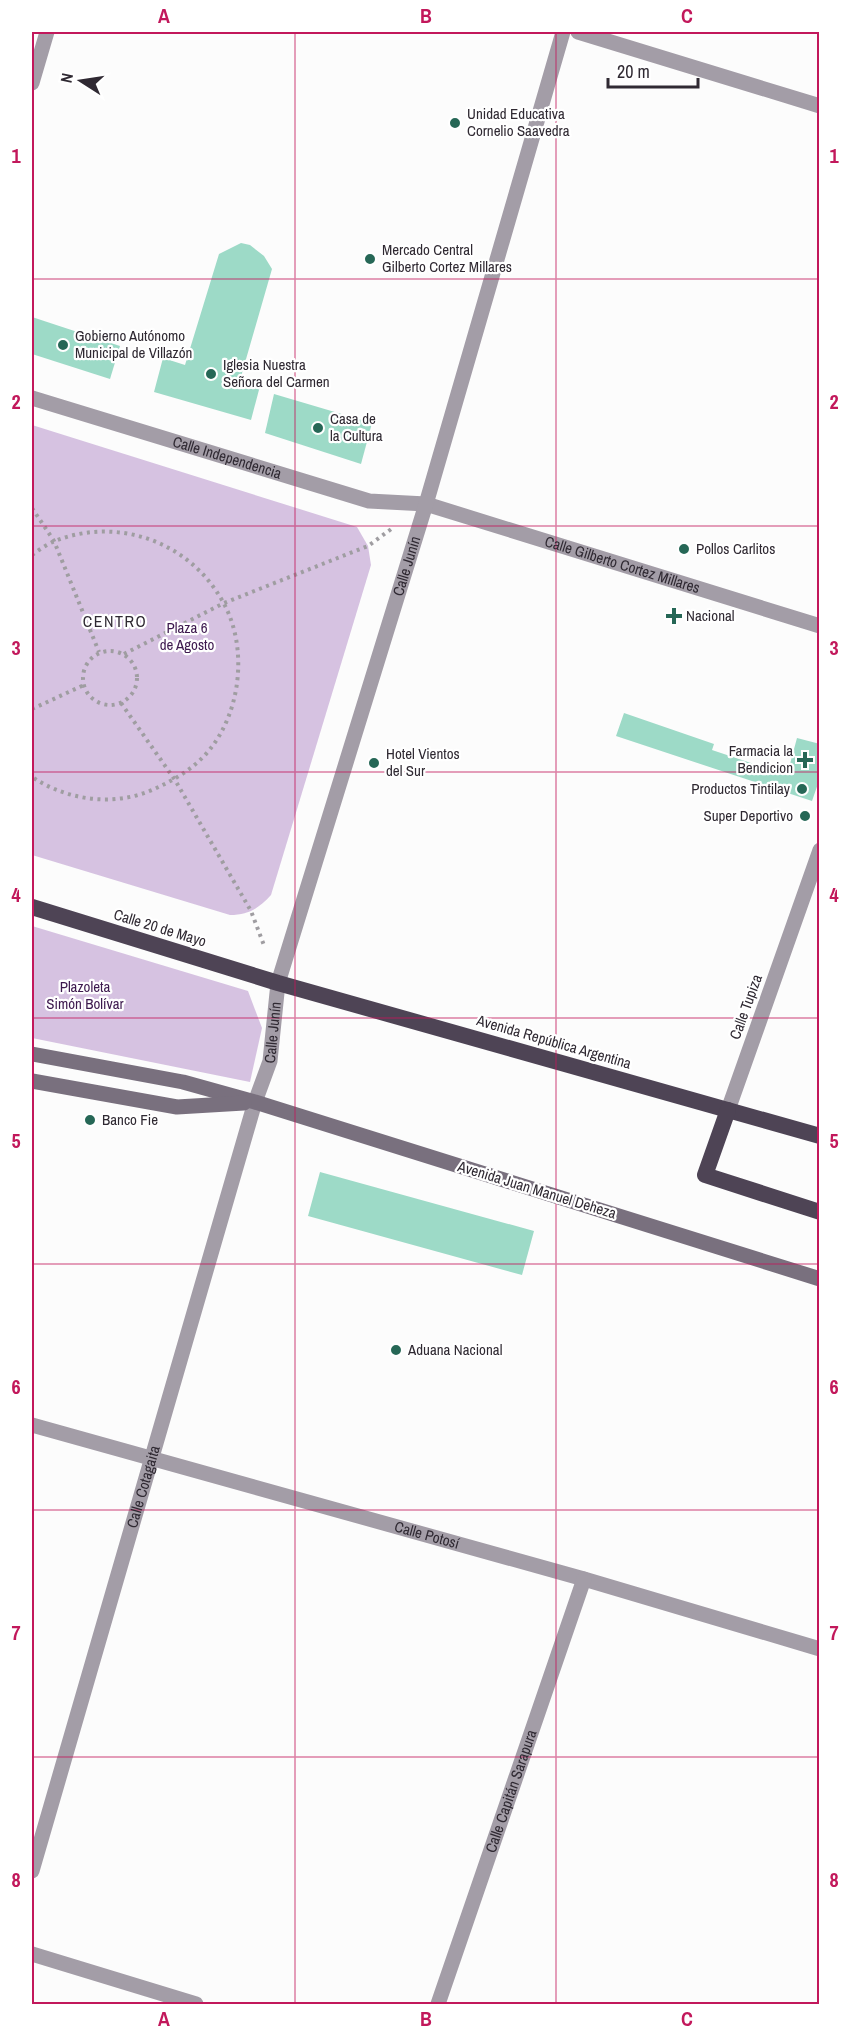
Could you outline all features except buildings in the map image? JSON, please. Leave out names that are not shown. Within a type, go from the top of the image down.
[{"type":"highway","name":"Calle 20 de Mayo","points":[[32,907],[278,983]]},
{"type":"highway","name":"Avenida República Argentina","points":[[278,983],[819,1136]]},
{"type":"highway","name":"Calle Tupiza","points":[[728,1110],[705,1175],[819,1212]]},
{"type":"main road","name":"Avenida Juan Manuel Deheza","points":[[32,1053],[183,1082],[255,1102],[819,1279]]},
{"type":"main road","name":"Avenida Juan Manuel Deheza","points":[[32,1081],[177,1107],[255,1102]]},
{"type":"street","points":[[32,82],[47,32]]},
{"type":"street","name":"Calle Junín","points":[[255,1102],[270,1061],[278,983],[426,504],[563,32]]},
{"type":"street","points":[[578,32],[819,106]]},
{"type":"street","name":"Calle Independencia","points":[[32,398],[369,501],[426,504]]},
{"type":"street","name":"Calle Gilberto Cortez Millares","points":[[426,504],[819,626]]},
{"type":"street","name":"Calle Tupiza","points":[[728,1110],[819,850]]},
{"type":"street","name":"Calle Cotagaita","points":[[32,1871],[255,1102]]},
{"type":"street","name":"Calle Potosí","points":[[32,1425],[584,1579],[819,1649]]},
{"type":"street","name":"Calle Capitán Sarapura","points":[[438,2004],[584,1579]]},
{"type":"street","points":[[32,1954],[196,2004]]},
{"type":"path","points":[[124,654],[224,603],[369,546],[426,504]]},
{"type":"path","points":[[32,508],[54,541],[99,652]]},
{"type":"path","points":[[32,555],[54,541],[86,532],[118,531],[151,538],[180,554],[205,576],[224,603],[237,641],[238,681],[227,720],[206,754],[175,780],[135,797],[91,800],[49,789],[32,777]]},
{"type":"path","points":[[112,650],[124,654],[131,659],[135,667],[137,684],[128,698],[121,703],[102,704],[87,694],[84,685],[84,669],[93,656],[99,652],[112,650]]},
{"type":"path","points":[[32,709],[84,685]]},
{"type":"path","points":[[121,703],[175,780],[251,911],[278,983]]},
{"type":"green space","name":"Plaza 6 de Agosto","points":[[32,425],[357,527],[368,546],[371,565],[271,895],[253,910],[230,915],[32,855]]},
{"type":"green space","name":"Plazoleta Simón Bolívar","points":[[32,926],[248,991],[262,1028],[250,1082],[32,1038]]},
{"type":"place","name":"Unidad Educativa Cornelio Saavedra","points":[[455,123]]},
{"type":"place","name":"Mercado Central Gilberto Cortez Millares","points":[[370,259]]},
{"type":"place","name":"Gobierno Autónomo Municipal de Villazón","points":[[63,345]]},
{"type":"place","name":"Iglesia Nuestra Señora del Carmen","points":[[211,374]]},
{"type":"place","name":"Casa de la Cultura","points":[[318,428]]},
{"type":"place","name":"Pollos Carlitos","points":[[684,549]]},
{"type":"place","name":"Nacional","points":[[674,616]]},
{"type":"place","name":"Farmacia la Bendicion","points":[[805,760]]},
{"type":"place","name":"Hotel Vientos del Sur","points":[[374,763]]},
{"type":"place","name":"Productos Tintilay","points":[[802,789]]},
{"type":"place","name":"Super Deportivo","points":[[805,816]]},
{"type":"place","name":"Banco Fie","points":[[90,1120]]},
{"type":"place","name":"Aduana Nacional","points":[[396,1350]]},
{"type":"district","name":"CENTRO","points":[[115,621]]}]
